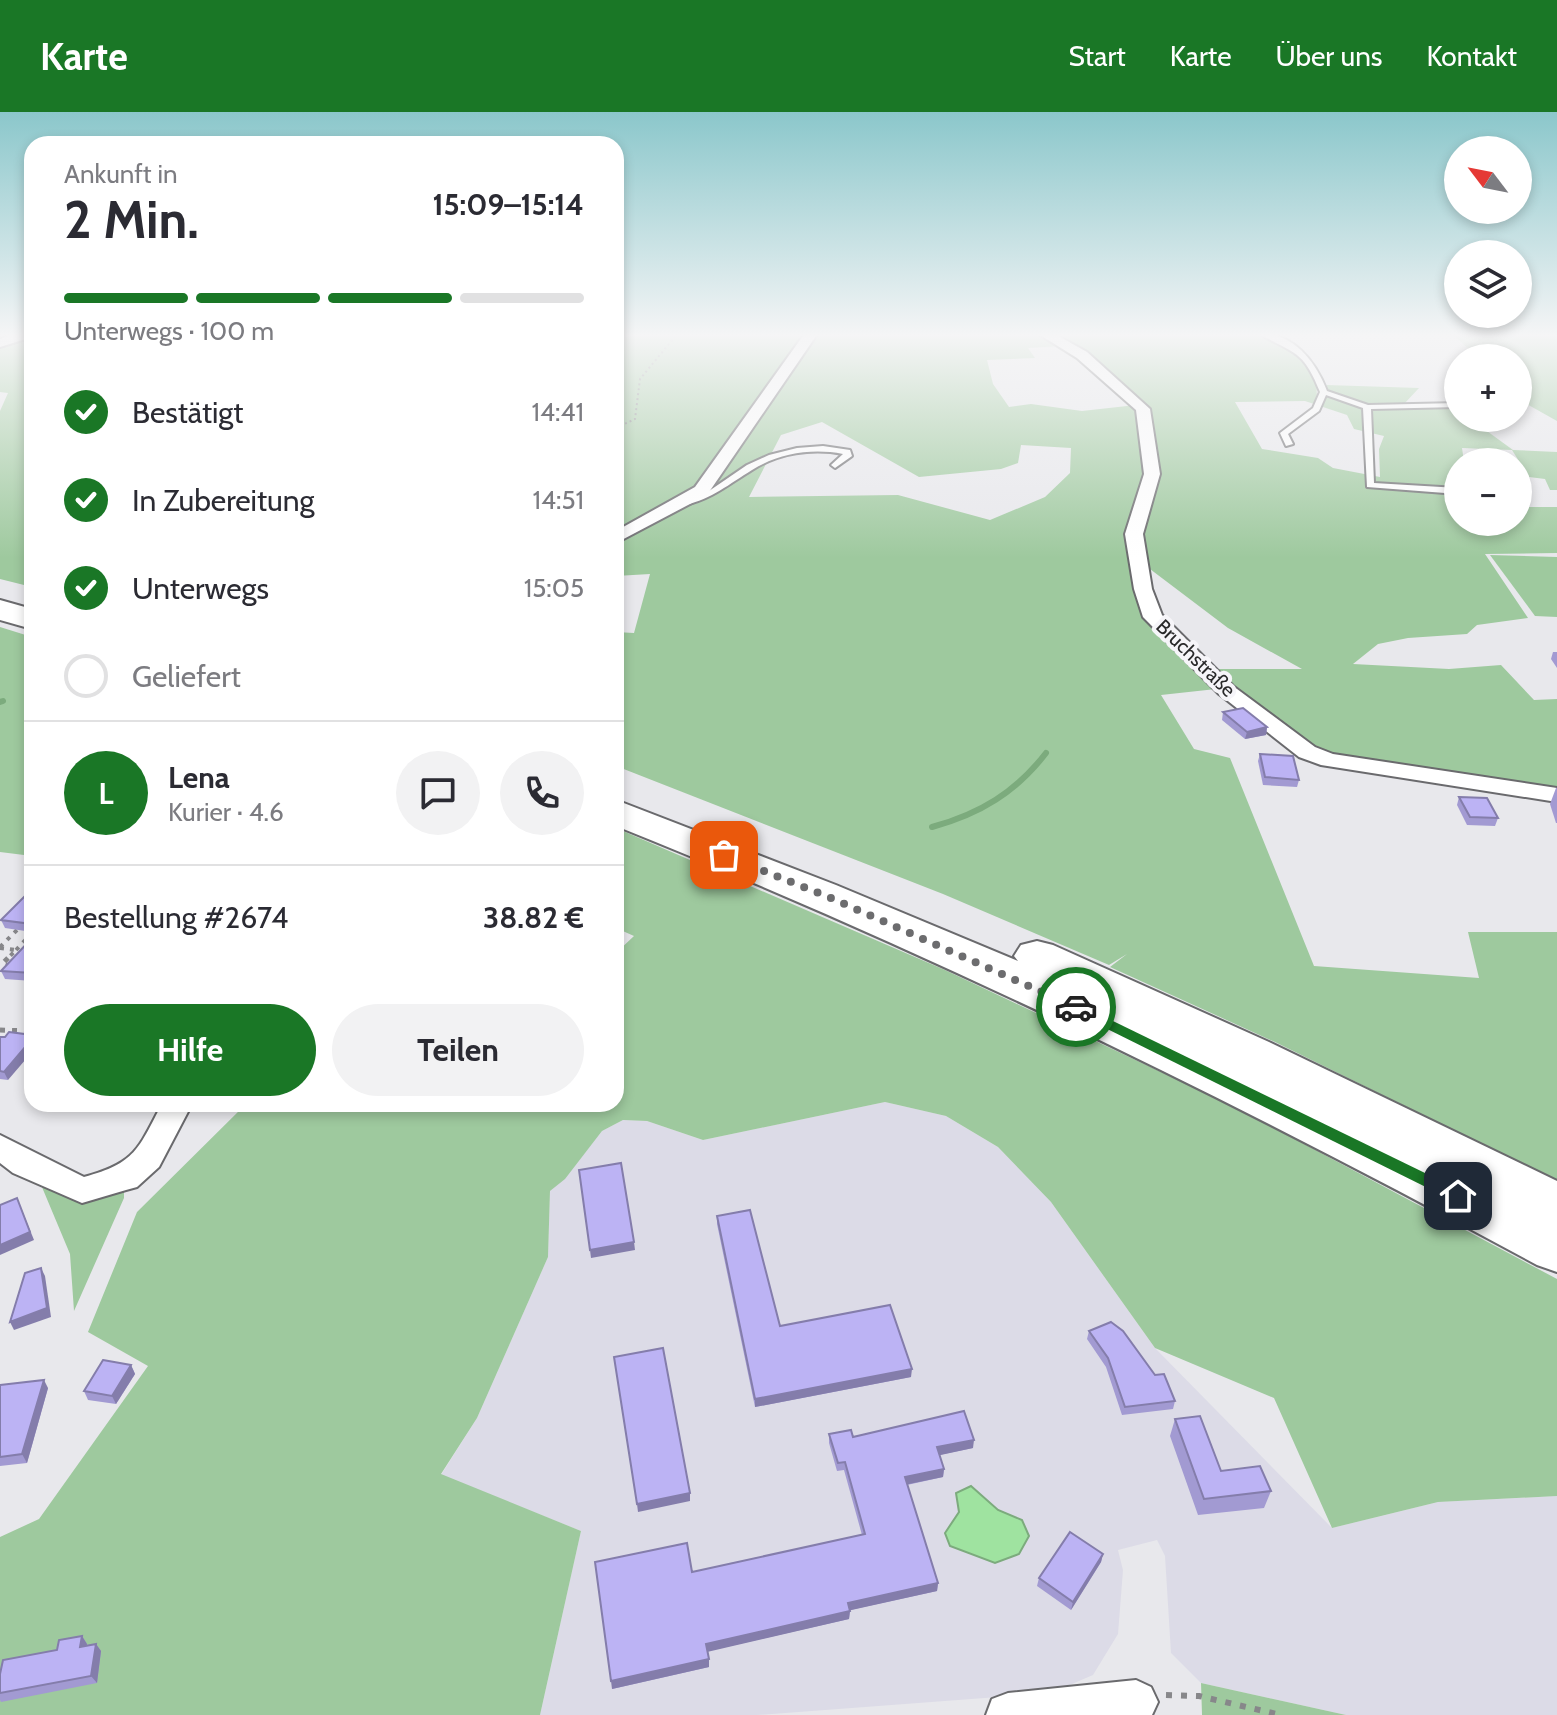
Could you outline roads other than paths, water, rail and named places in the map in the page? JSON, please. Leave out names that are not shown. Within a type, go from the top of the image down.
[{"type":"highway","points":[[0,591],[24,598]]},
{"type":"highway","points":[[0,610],[24,617]]},
{"type":"highway","points":[[624,785],[842,871],[1014,945],[1252,1054],[1557,1206]]},
{"type":"highway","points":[[624,815],[831,898],[1023,982],[1245,1089],[1557,1249]]},
{"type":"street","points":[[624,534],[685,502],[717,472],[761,408]]},
{"type":"street","name":"Bruchstraße","points":[[1142,408],[1152,474],[1134,534],[1143,589],[1153,617],[1226,690],[1307,752],[1329,760],[1557,795]]},
{"type":"street","points":[[0,1147],[24,1164],[82,1190],[126,1178],[148,1159],[173,1112]]},
{"type":"street","points":[[1008,1715],[1136,1702]]},
{"type":"lane","points":[[1289,444],[1284,433],[1317,408]]},
{"type":"lane","points":[[1367,408],[1370,485],[1444,490]]},
{"type":"lane","points":[[685,502],[709,497],[751,467],[779,454],[821,449],[847,452],[848,456],[835,465]]},
{"type":"waterway","points":[[932,827],[996,800],[1022,779],[1046,753]]}]
